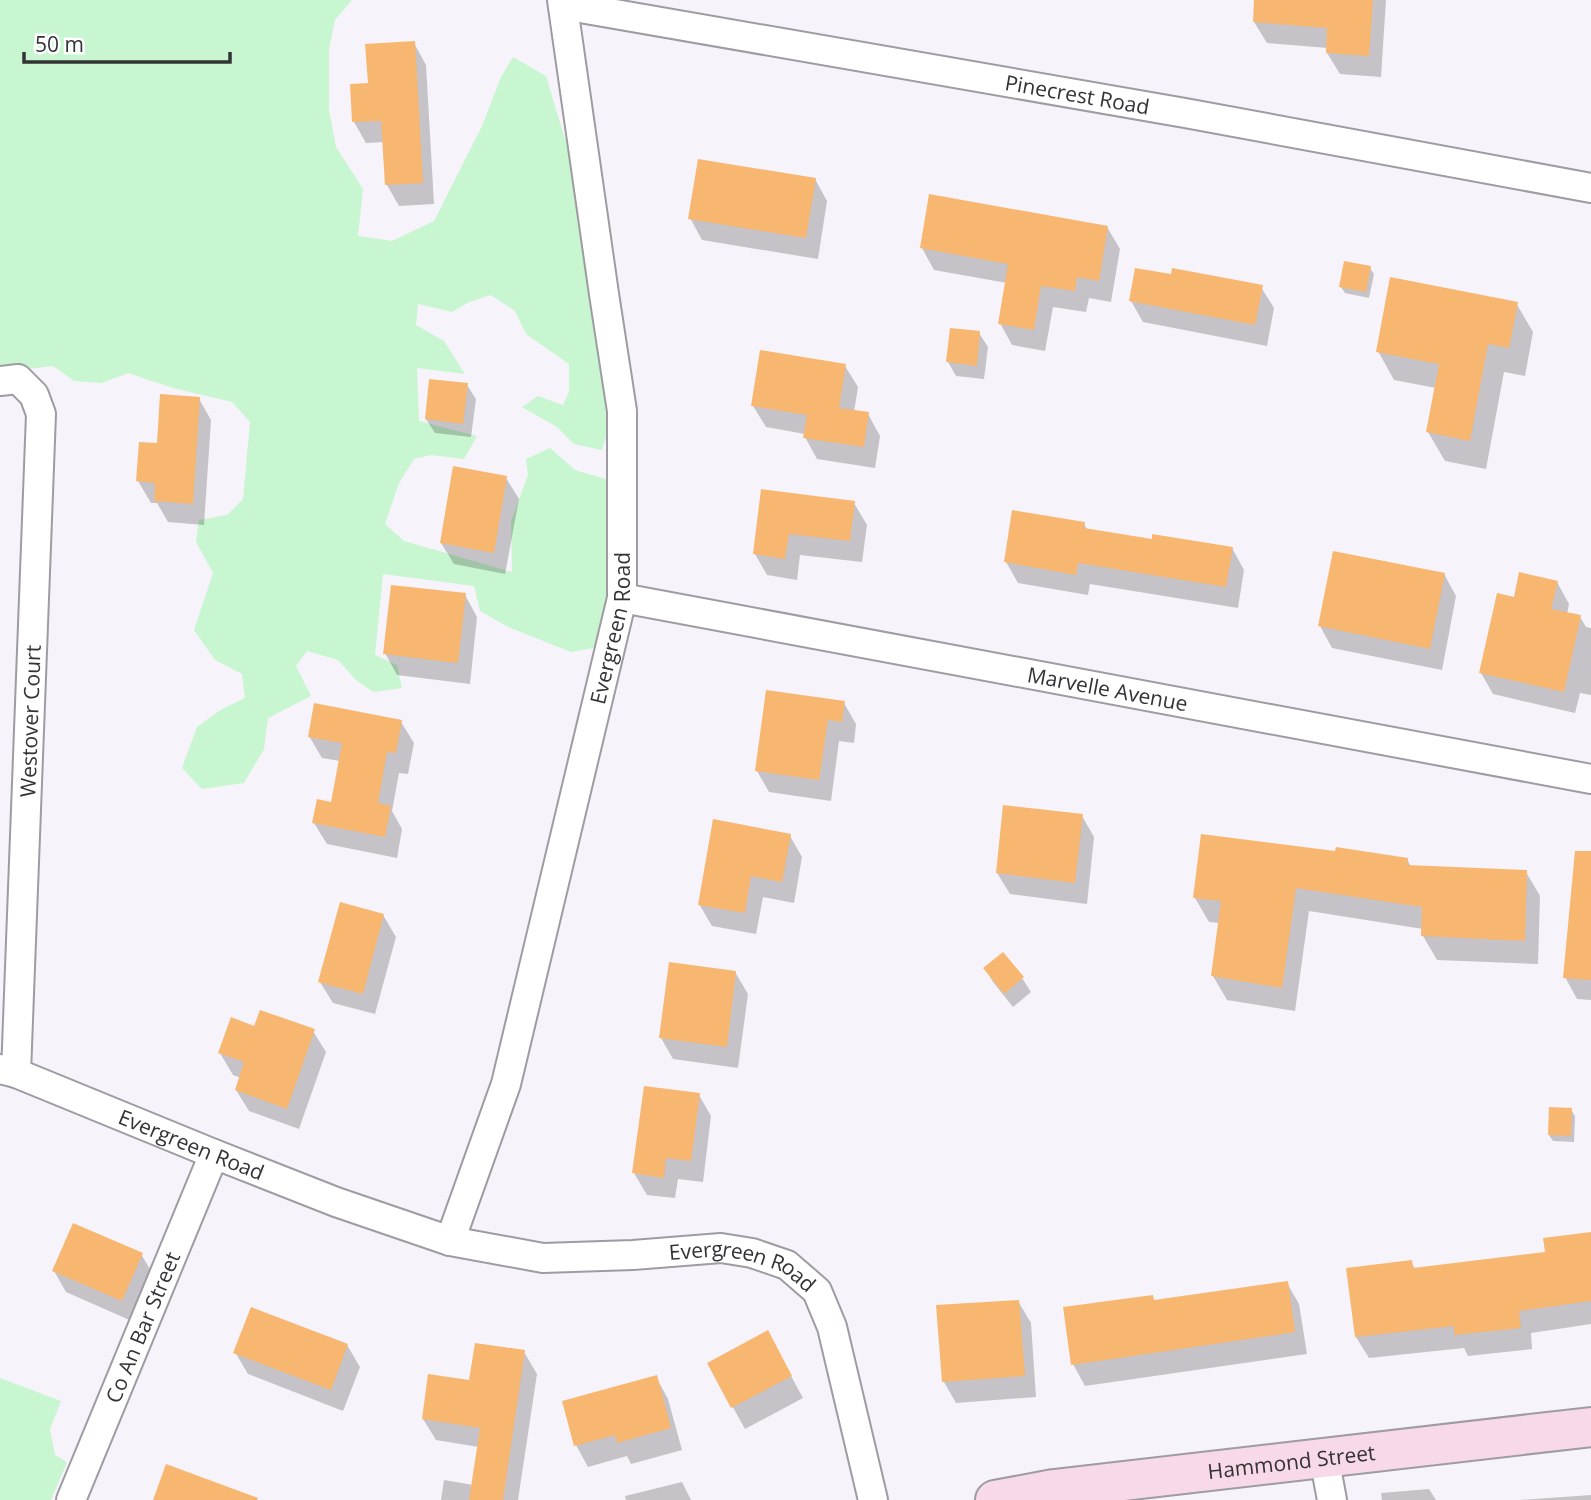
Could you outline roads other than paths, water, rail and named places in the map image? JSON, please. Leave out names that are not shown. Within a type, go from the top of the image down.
[{"type":"street","name":"Pinecrest Road","points":[[562,2],[1591,188]]},
{"type":"street","name":"Evergreen Road","points":[[450,1241],[506,1084],[622,598],[622,411],[562,2]]},
{"type":"street","name":"Westover Court","points":[[0,381],[18,379],[34,394],[41,414],[8,1071]]},
{"type":"street","name":"Marvelle Avenue","points":[[622,598],[1591,779]]},
{"type":"street","name":"Evergreen Road","points":[[8,1071],[336,1202],[450,1241],[542,1258],[721,1248],[752,1253],[787,1265],[817,1291],[832,1327],[873,1500]]},
{"type":"street","name":"Co An Bar Street","points":[[71,1500],[214,1154]]},
{"type":"street","name":"Hammond Street","points":[[995,1500],[1054,1489],[1591,1427]]},
{"type":"street","points":[[1324,1457],[1332,1500]]}]
